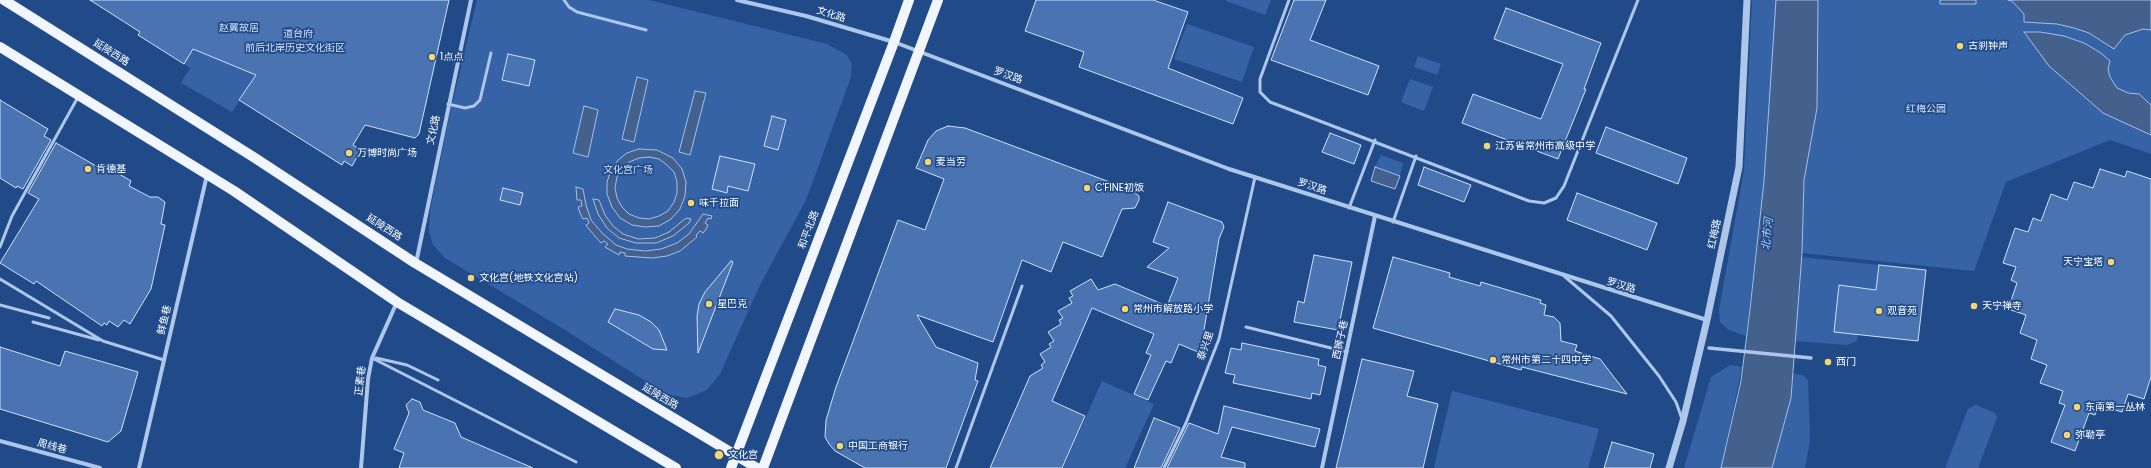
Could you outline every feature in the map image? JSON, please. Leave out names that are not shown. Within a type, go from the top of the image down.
[{"type":"main road","name":"延陵西路","points":[[4,0],[254,158],[416,263],[736,457],[757,468]]},
{"type":"main road","name":"和平北路","points":[[731,468],[909,0]]},
{"type":"main road","points":[[763,468],[938,0]]},
{"type":"main road","points":[[0,47],[207,175],[397,302],[676,468]]},
{"type":"street","name":"文化路","points":[[416,263],[448,104],[471,0]]},
{"type":"street","name":"文化路","points":[[737,0],[806,16],[894,42],[918,52]]},
{"type":"street","name":"红梅路","points":[[1669,468],[1683,421],[1707,320],[1739,166],[1747,0]]},
{"type":"street","name":"罗汉路","points":[[918,52],[1255,177],[1393,222],[1707,320]]},
{"type":"street","name":"鲜鱼巷","points":[[139,468],[207,175]]},
{"type":"street","name":"西狮子巷","points":[[1322,468],[1375,216]]},
{"type":"street","name":"正素巷","points":[[361,468],[368,379],[372,358],[397,302]]},
{"type":"street","points":[[1709,348],[1811,358]]},
{"type":"street","name":"周线巷","points":[[0,441],[100,468]]},
{"type":"lane","points":[[564,0],[569,8],[577,12],[646,30]]},
{"type":"lane","points":[[1289,0],[1260,79],[1260,92],[1270,102],[1375,140],[1529,201],[1544,204],[1556,198],[1564,186],[1638,0]]},
{"type":"lane","points":[[448,104],[465,108],[474,106],[480,100],[491,53]]},
{"type":"lane","points":[[0,247],[12,216],[79,96]]},
{"type":"lane","points":[[1349,208],[1375,140]]},
{"type":"lane","points":[[1393,222],[1416,156]]},
{"type":"lane","name":"泰兴里","points":[[1164,468],[1186,423],[1219,339],[1255,177]]},
{"type":"lane","points":[[1564,276],[1592,298],[1611,316],[1659,376],[1676,402],[1683,421]]},
{"type":"lane","points":[[0,279],[103,341]]},
{"type":"lane","points":[[956,468],[1022,286]]},
{"type":"lane","points":[[0,305],[49,318]]},
{"type":"lane","points":[[33,322],[103,341],[164,360]]},
{"type":"lane","points":[[1246,327],[1347,352]]},
{"type":"lane","points":[[372,358],[407,365],[438,380]]},
{"type":"lane","points":[[372,358],[576,462]]},
{"type":"green space","points":[[363,0],[283,100],[252,80],[232,112],[181,83],[190,68],[184,64],[196,43]]},
{"type":"green space","name":"文化宫广场","points":[[477,0],[649,0],[827,44],[847,55],[852,64],[851,77],[806,200],[760,285],[720,374],[707,390],[687,398],[666,394],[565,330],[445,258],[433,245],[429,231],[430,211],[450,113]]},
{"type":"green space","points":[[1271,0],[1265,15],[1226,1]]},
{"type":"green space","points":[[1752,0],[1776,0],[1776,9],[1764,181],[1746,336],[1729,330],[1720,322],[1719,310],[1744,170]]},
{"type":"green space","name":"红梅公园","points":[[1818,0],[2151,0],[2151,154],[2110,140],[2006,182],[1974,271],[1802,253],[1804,180],[1817,108]]},
{"type":"green space","points":[[1187,24],[1254,47],[1242,82],[1174,59]]},
{"type":"green space","points":[[1418,56],[1441,64],[1437,75],[1414,67]]},
{"type":"green space","points":[[1410,79],[1433,87],[1424,111],[1401,102]]},
{"type":"green space","points":[[1381,155],[1403,163],[1400,176],[1375,167]]},
{"type":"green space","points":[[1801,257],[1879,265],[1876,290],[1839,286],[1834,331],[1858,334],[1857,341],[1847,345],[1795,341]]},
{"type":"green space","points":[[1730,365],[1742,367],[1721,468],[1684,468],[1711,377]]},
{"type":"green space","points":[[1793,374],[1803,375],[1808,380],[1810,441],[1805,468],[1772,468],[1791,398]]},
{"type":"green space","points":[[1102,381],[1154,404],[1125,468],[1063,468]]},
{"type":"green space","points":[[1452,391],[1599,429],[1588,468],[1434,468]]},
{"type":"green space","points":[[1976,405],[1995,413],[1997,418],[1978,468],[1945,468],[1968,409]]},
{"type":"water","name":"北市河","points":[[1776,0],[1818,0],[1817,108],[1804,180],[1802,253],[1791,398],[1772,468],[1721,468],[1741,381],[1750,309],[1764,181]]},
{"type":"water","points":[[1940,0],[1976,0],[1976,4],[1940,4]]},
{"type":"water","points":[[2008,0],[2151,0],[2151,30],[2143,29],[2125,35],[2114,49],[2089,33],[2074,28],[2057,24],[2024,22],[2024,14],[2012,1]]},
{"type":"water","points":[[2024,32],[2040,32],[2064,36],[2084,43],[2101,53],[2110,61],[2108,69],[2110,77],[2117,88],[2128,93],[2139,94],[2151,105],[2151,135],[2103,113],[2049,66]]},
{"type":"water","points":[[637,77],[648,80],[634,142],[622,139]]},
{"type":"water","points":[[695,91],[706,93],[690,155],[679,152]]},
{"type":"water","points":[[584,106],[598,110],[588,157],[573,153]]},
{"type":"water","points":[[639,149],[657,150],[673,158],[682,169],[686,182],[685,196],[680,209],[671,219],[659,226],[645,227],[632,225],[620,218],[612,207],[607,194],[607,182],[611,170],[618,160],[627,153]],"holes":[[[649,157],[659,159],[674,172],[677,182],[677,193],[674,202],[668,211],[649,219],[639,218],[629,214],[622,207],[617,198],[615,188],[617,177],[629,162],[639,158]]]},
{"type":"water","points":[[1375,167],[1400,176],[1395,189],[1371,181]]},
{"type":"water","points":[[576,187],[583,189],[591,220],[602,233],[616,245],[627,249],[645,251],[661,249],[677,243],[689,234],[703,214],[712,216],[711,219],[708,218],[705,223],[708,225],[703,233],[700,231],[696,235],[697,237],[680,251],[667,256],[652,258],[625,256],[625,253],[620,252],[619,255],[605,247],[608,244],[604,241],[601,243],[586,225],[589,223],[587,218],[583,219],[580,213],[578,207],[582,206],[581,200],[577,200]]},
{"type":"water","points":[[593,199],[599,200],[605,215],[613,226],[623,234],[638,239],[655,238],[669,232],[686,218],[691,219],[689,223],[673,236],[656,243],[636,243],[619,238],[607,228],[598,214]]},
{"type":"building","points":[[90,0],[449,0],[419,134],[415,138],[365,125],[353,145],[361,150],[352,166],[344,161],[342,165],[239,100],[256,75],[193,49],[184,64],[138,35],[140,32]]},
{"type":"building","points":[[1036,0],[1153,0],[1188,12],[1168,68],[1243,98],[1233,124],[1079,67],[1084,52],[1025,31]]},
{"type":"building","points":[[1294,0],[1326,0],[1310,40],[1379,66],[1368,95],[1271,60]]},
{"type":"building","points":[[1506,8],[1601,43],[1584,89],[1586,89],[1558,159],[1462,123],[1473,94],[1541,119],[1563,64],[1494,39]]},
{"type":"building","points":[[508,54],[535,60],[529,86],[502,80]]},
{"type":"building","points":[[0,100],[48,129],[44,136],[51,140],[23,189],[17,186],[16,188],[0,178]]},
{"type":"building","points":[[772,116],[786,120],[778,150],[764,146]]},
{"type":"building","points":[[948,126],[965,128],[1131,190],[1139,196],[1139,200],[1135,208],[1122,209],[1102,257],[1063,242],[1051,272],[1022,260],[993,342],[917,315],[936,347],[978,363],[975,380],[978,381],[946,468],[865,468],[835,451],[829,444],[825,437],[826,420],[836,387],[898,220],[925,230],[944,179],[916,168],[928,140],[936,131]]},
{"type":"building","points":[[1606,127],[1687,158],[1678,184],[1596,153]]},
{"type":"building","points":[[1330,133],[1361,145],[1354,164],[1322,152]]},
{"type":"building","points":[[56,143],[98,167],[101,163],[131,181],[129,186],[150,197],[158,197],[165,202],[161,224],[165,225],[151,289],[130,324],[124,320],[118,327],[109,321],[107,325],[104,323],[102,326],[36,281],[34,284],[0,263],[39,199],[28,193]]},
{"type":"building","points":[[720,156],[755,164],[748,191],[728,186],[727,193],[712,189]]},
{"type":"building","points":[[1424,167],[1471,185],[1464,202],[1418,185]]},
{"type":"building","points":[[2100,169],[2125,177],[2127,171],[2151,179],[2151,377],[2144,399],[2128,394],[2122,412],[2099,405],[2095,415],[2089,413],[2075,451],[2051,442],[2065,405],[2059,403],[2063,391],[2040,383],[2047,365],[2031,359],[2037,340],[2020,333],[2026,315],[2008,309],[2017,283],[2011,280],[2016,267],[2003,263],[2015,228],[2028,232],[2033,218],[2041,221],[2051,194],[2067,200],[2074,182],[2093,188]]},
{"type":"building","points":[[503,188],[523,193],[520,205],[500,200]]},
{"type":"building","points":[[1577,193],[1657,223],[1647,250],[1567,220]]},
{"type":"building","points":[[1168,202],[1222,222],[1224,227],[1219,239],[1204,330],[1206,331],[1198,352],[1179,344],[1171,363],[1166,361],[1148,400],[1134,394],[1151,355],[1146,353],[1154,334],[1092,308],[1052,401],[1085,416],[1062,468],[990,468],[1030,376],[1043,368],[1041,365],[1045,362],[1040,354],[1051,347],[1049,344],[1054,341],[1048,332],[1061,324],[1059,320],[1063,318],[1058,311],[1072,303],[1069,298],[1073,296],[1070,291],[1091,279],[1098,290],[1115,284],[1167,306],[1178,278],[1147,267],[1169,248],[1153,242]]},
{"type":"building","points":[[1314,255],[1352,262],[1338,330],[1294,322],[1298,301],[1304,303]]},
{"type":"building","points":[[1393,257],[1450,273],[1449,277],[1480,286],[1481,282],[1541,300],[1540,303],[1546,305],[1544,315],[1554,317],[1560,323],[1561,341],[1577,345],[1575,351],[1600,359],[1627,394],[1522,367],[1521,370],[1373,328]]},
{"type":"building","points":[[731,261],[733,262],[698,353],[697,316],[699,304],[705,292]]},
{"type":"building","name":"观音苑","points":[[1879,265],[1926,270],[1918,341],[1834,332],[1839,285],[1876,290]]},
{"type":"building","points":[[615,309],[639,315],[651,322],[659,330],[667,350],[653,349],[608,322]]},
{"type":"building","points":[[1242,343],[1319,359],[1318,365],[1326,367],[1320,395],[1312,393],[1311,399],[1233,383],[1235,375],[1225,373],[1231,348],[1241,350]]},
{"type":"building","points":[[0,347],[60,366],[65,351],[138,372],[121,431],[108,442],[0,409]]},
{"type":"building","points":[[1362,359],[1414,371],[1407,396],[1438,404],[1423,468],[1336,468]]},
{"type":"building","points":[[412,399],[420,402],[423,410],[455,423],[461,437],[533,468],[399,468],[404,453],[394,449],[409,413],[406,405]]},
{"type":"building","points":[[1224,406],[1320,429],[1315,447],[1232,427],[1221,457],[1245,463],[1245,468],[1167,468],[1189,423],[1218,434]]},
{"type":"building","points":[[1154,418],[1180,428],[1161,468],[1134,468]]},
{"type":"building","points":[[1612,442],[1654,454],[1650,468],[1604,468]]},
{"type":"place","name":"古刹钟声","points":[[1960,46]]},
{"type":"place","name":"1点点","points":[[432,57]]},
{"type":"place","name":"江苏省常州市高级中学","points":[[1487,146]]},
{"type":"place","name":"万博时尚广场","points":[[349,153]]},
{"type":"place","name":"麦当劳","points":[[928,162]]},
{"type":"place","name":"肯德基","points":[[88,169]]},
{"type":"place","name":"C'FINE初饭","points":[[1087,188]]},
{"type":"place","name":"味千拉面","points":[[691,203]]},
{"type":"place","name":"天宁宝塔","points":[[2111,262]]},
{"type":"place","name":"文化宫(地铁文化宫站)","points":[[471,278]]},
{"type":"place","name":"星巴克","points":[[709,304]]},
{"type":"place","name":"天宁禅寺","points":[[1974,306]]},
{"type":"place","name":"常州市解放路小学","points":[[1125,309]]},
{"type":"place","name":"观音苑","points":[[1879,311]]},
{"type":"place","name":"常州市第二十四中学","points":[[1493,360]]},
{"type":"place","name":"西门","points":[[1828,362]]},
{"type":"place","name":"东南第一丛林","points":[[2077,407]]},
{"type":"place","name":"弥勒亭","points":[[2067,435]]},
{"type":"place","name":"中国工商银行","points":[[840,446]]},
{"type":"place","name":"文化宫","points":[[719,455]]},
{"type":"park label","name":"赵翼故居","points":[[239,28]]},
{"type":"park label","name":"道台府","points":[[298,34]]},
{"type":"park label","name":"前后北岸历史文化街区","points":[[295,48]]}]
